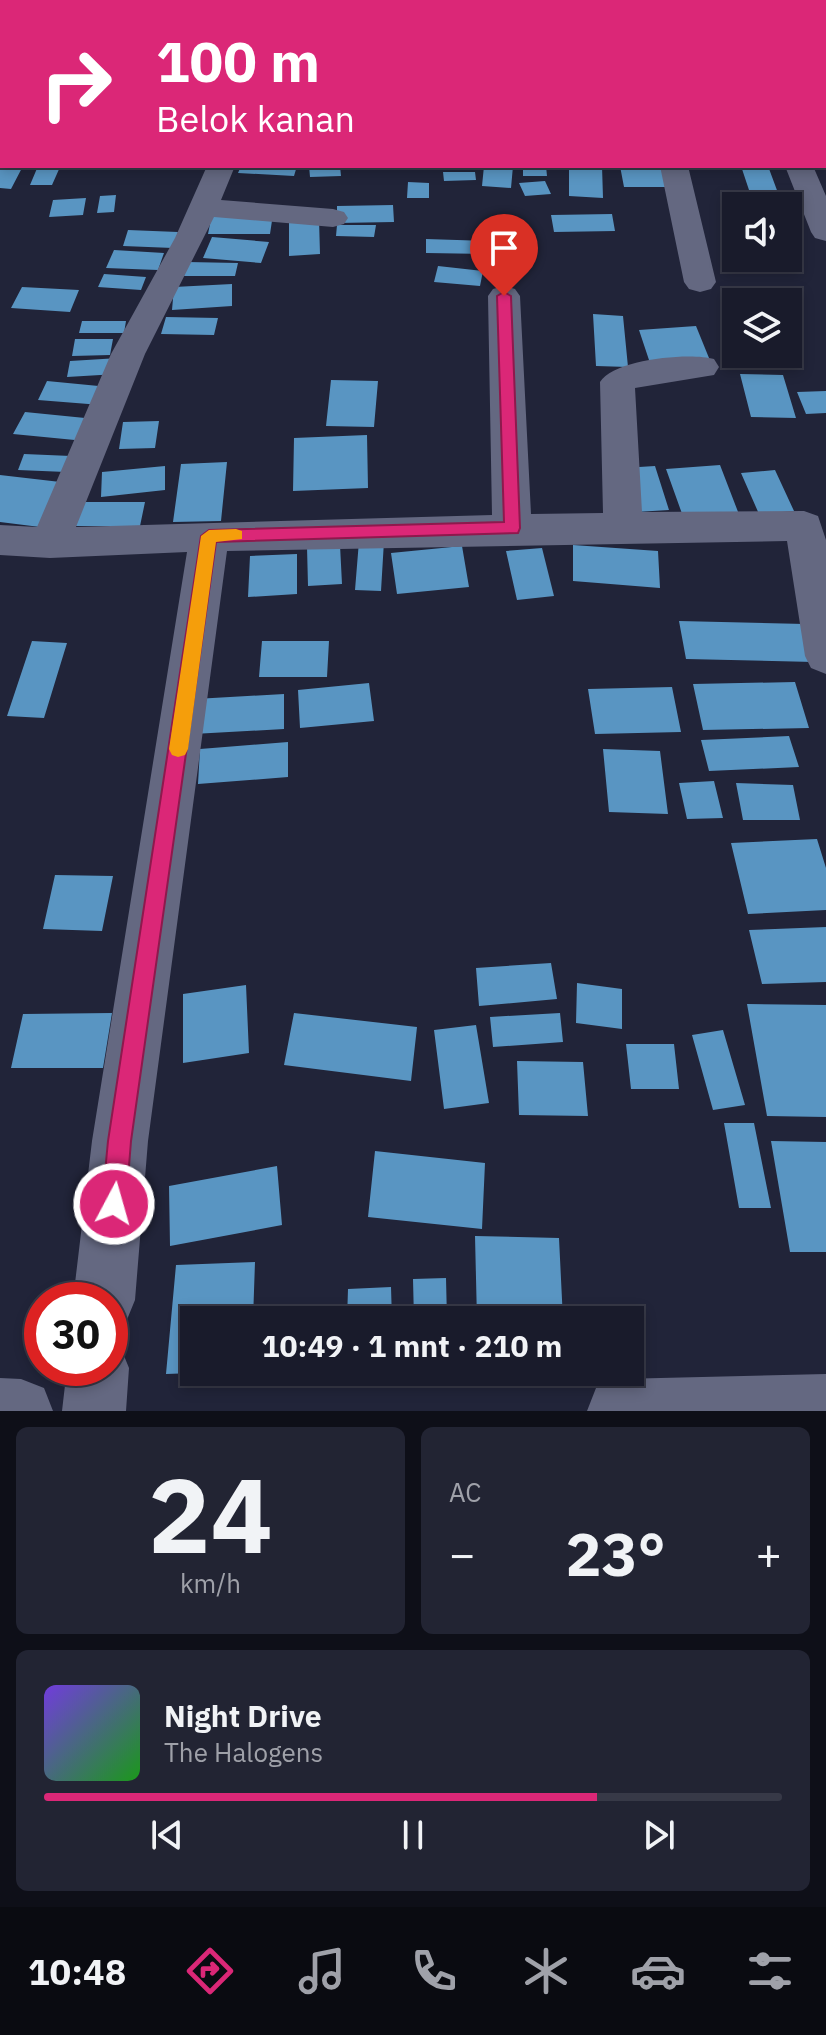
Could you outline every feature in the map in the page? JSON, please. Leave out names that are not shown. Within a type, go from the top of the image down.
[{"type":"street","points":[[50,543],[128,354],[220,168]]},
{"type":"street","points":[[674,168],[700,282]]},
{"type":"street","points":[[800,168],[826,232]]},
{"type":"street","points":[[203,207],[333,218]]},
{"type":"street","points":[[504,296],[512,528]]},
{"type":"street","points":[[623,526],[617,382],[636,374],[702,367]]},
{"type":"street","points":[[0,540],[50,543],[512,528],[815,526],[826,656]]},
{"type":"street","points":[[106,1282],[120,1141],[209,536]]},
{"type":"street","points":[[94,1411],[96,1386]]},
{"type":"street","points":[[619,1411],[826,1406]]},
{"type":"street","points":[[0,1410],[21,1411]]},
{"type":"building","points":[[0,168],[22,168],[11,189],[0,188]]},
{"type":"building","points":[[37,168],[60,168],[52,185],[30,185]]},
{"type":"building","points":[[240,168],[296,168],[294,176],[238,173]]},
{"type":"building","points":[[309,168],[340,168],[341,176],[310,177]]},
{"type":"building","points":[[484,168],[513,168],[511,188],[482,186]]},
{"type":"building","points":[[523,168],[546,168],[547,176],[523,176]]},
{"type":"building","points":[[569,168],[602,168],[603,198],[569,196]]},
{"type":"building","points":[[620,168],[666,168],[671,187],[624,187]]},
{"type":"building","points":[[742,168],[769,168],[778,192],[750,192]]},
{"type":"building","points":[[443,172],[475,172],[476,180],[444,181]]},
{"type":"building","points":[[545,181],[551,194],[525,196],[519,183]]},
{"type":"building","points":[[408,182],[429,183],[429,198],[407,198]]},
{"type":"building","points":[[116,195],[114,212],[97,213],[100,196]]},
{"type":"building","points":[[86,198],[83,215],[49,217],[53,200]]},
{"type":"building","points":[[393,205],[394,222],[337,223],[337,206]]},
{"type":"building","points":[[212,214],[273,214],[270,234],[208,234]]},
{"type":"building","points":[[612,214],[615,231],[554,232],[551,215]]},
{"type":"building","points":[[319,219],[320,254],[289,256],[289,221]]},
{"type":"building","points":[[337,225],[376,225],[374,237],[336,236]]},
{"type":"building","points":[[128,230],[178,232],[173,248],[123,246]]},
{"type":"building","points":[[212,237],[269,242],[261,263],[203,258]]},
{"type":"building","points":[[426,239],[488,241],[488,254],[426,253]]},
{"type":"building","points":[[114,250],[164,253],[158,270],[106,268]]},
{"type":"building","points":[[187,262],[238,263],[235,276],[184,276]]},
{"type":"building","points":[[438,266],[483,271],[480,286],[434,282]]},
{"type":"building","points":[[104,274],[146,277],[141,290],[98,287]]},
{"type":"building","points":[[232,284],[232,306],[172,310],[174,287]]},
{"type":"building","points":[[22,287],[79,290],[70,312],[11,308]]},
{"type":"building","points":[[593,314],[623,316],[628,367],[596,366]]},
{"type":"building","points":[[166,317],[218,318],[214,335],[161,334]]},
{"type":"building","points":[[82,321],[126,321],[124,333],[79,333]]},
{"type":"building","points":[[696,326],[709,358],[650,363],[639,330]]},
{"type":"building","points":[[75,339],[113,339],[110,355],[72,356]]},
{"type":"building","points":[[119,358],[117,374],[67,377],[70,361]]},
{"type":"building","points":[[740,374],[783,375],[796,418],[751,417]]},
{"type":"building","points":[[331,380],[378,381],[374,427],[326,426]]},
{"type":"building","points":[[47,381],[109,387],[101,405],[38,400]]},
{"type":"building","points":[[826,391],[826,413],[806,414],[797,392]]},
{"type":"building","points":[[25,412],[95,419],[85,441],[13,434]]},
{"type":"building","points":[[159,421],[155,448],[119,449],[123,422]]},
{"type":"building","points":[[367,435],[368,488],[293,491],[294,438]]},
{"type":"building","points":[[24,454],[71,456],[66,472],[18,470]]},
{"type":"building","points":[[227,462],[221,521],[173,522],[181,464]]},
{"type":"building","points":[[720,465],[740,517],[685,522],[666,469]]},
{"type":"building","points":[[165,466],[165,490],[101,497],[102,472]]},
{"type":"building","points":[[655,466],[669,510],[636,512],[623,468]]},
{"type":"building","points":[[775,470],[794,511],[759,514],[741,473]]},
{"type":"building","points":[[0,475],[69,483],[48,528],[0,522]]},
{"type":"building","points":[[75,502],[145,502],[140,526],[69,526]]},
{"type":"building","points":[[359,541],[384,541],[381,591],[355,590]]},
{"type":"building","points":[[340,545],[342,584],[308,586],[307,547]]},
{"type":"building","points":[[573,545],[658,551],[660,588],[573,581]]},
{"type":"building","points":[[462,546],[469,587],[397,594],[391,553]]},
{"type":"building","points":[[542,548],[554,596],[517,600],[506,551]]},
{"type":"building","points":[[297,554],[297,594],[248,597],[250,556]]},
{"type":"building","points":[[679,621],[805,624],[814,662],[686,659]]},
{"type":"building","points":[[32,641],[67,643],[44,718],[7,716]]},
{"type":"building","points":[[262,641],[329,641],[327,677],[259,677]]},
{"type":"building","points":[[795,682],[809,728],[703,730],[693,684]]},
{"type":"building","points":[[369,683],[374,721],[300,728],[298,690]]},
{"type":"building","points":[[672,687],[681,732],[595,734],[588,689]]},
{"type":"building","points":[[284,694],[284,729],[193,734],[195,699]]},
{"type":"building","points":[[789,736],[799,767],[709,771],[701,740]]},
{"type":"building","points":[[288,742],[288,777],[198,784],[200,749]]},
{"type":"building","points":[[603,749],[660,751],[668,814],[609,812]]},
{"type":"building","points":[[714,781],[723,818],[687,819],[679,783]]},
{"type":"building","points":[[736,783],[793,785],[800,820],[743,820]]},
{"type":"building","points":[[817,839],[826,868],[826,910],[748,914],[731,843]]},
{"type":"building","points":[[55,875],[113,876],[102,931],[43,929]]},
{"type":"building","points":[[826,927],[826,982],[762,984],[749,930]]},
{"type":"building","points":[[551,963],[557,999],[479,1006],[476,968]]},
{"type":"building","points":[[577,983],[622,989],[622,1029],[576,1023]]},
{"type":"building","points":[[246,985],[249,1053],[183,1063],[183,994]]},
{"type":"building","points":[[747,1004],[826,1005],[826,1117],[767,1116]]},
{"type":"building","points":[[112,1013],[103,1068],[11,1068],[23,1014]]},
{"type":"building","points":[[294,1013],[417,1027],[411,1081],[284,1065]]},
{"type":"building","points":[[560,1013],[563,1042],[493,1047],[490,1017]]},
{"type":"building","points":[[476,1025],[489,1103],[444,1109],[434,1030]]},
{"type":"building","points":[[723,1030],[745,1105],[713,1110],[692,1035]]},
{"type":"building","points":[[626,1044],[674,1044],[679,1089],[631,1089]]},
{"type":"building","points":[[517,1061],[583,1062],[588,1116],[519,1115]]},
{"type":"building","points":[[724,1123],[754,1123],[771,1208],[739,1208]]},
{"type":"building","points":[[771,1141],[826,1142],[826,1252],[790,1252]]},
{"type":"building","points":[[375,1151],[485,1163],[482,1229],[368,1217]]},
{"type":"building","points":[[277,1166],[282,1225],[170,1246],[169,1186]]},
{"type":"building","points":[[475,1236],[559,1238],[562,1306],[477,1306]]},
{"type":"building","points":[[255,1262],[253,1306],[180,1306],[180,1374],[166,1374],[176,1265]]},
{"type":"building","points":[[446,1278],[447,1306],[414,1306],[413,1279]]},
{"type":"building","points":[[391,1287],[392,1306],[347,1306],[348,1289]]},
{"type":"slow traffic","points":[[178,749],[209,536],[236,535]]},
{"type":"route","points":[[114,1204],[120,1141],[209,536],[512,528],[504,296]]}]
